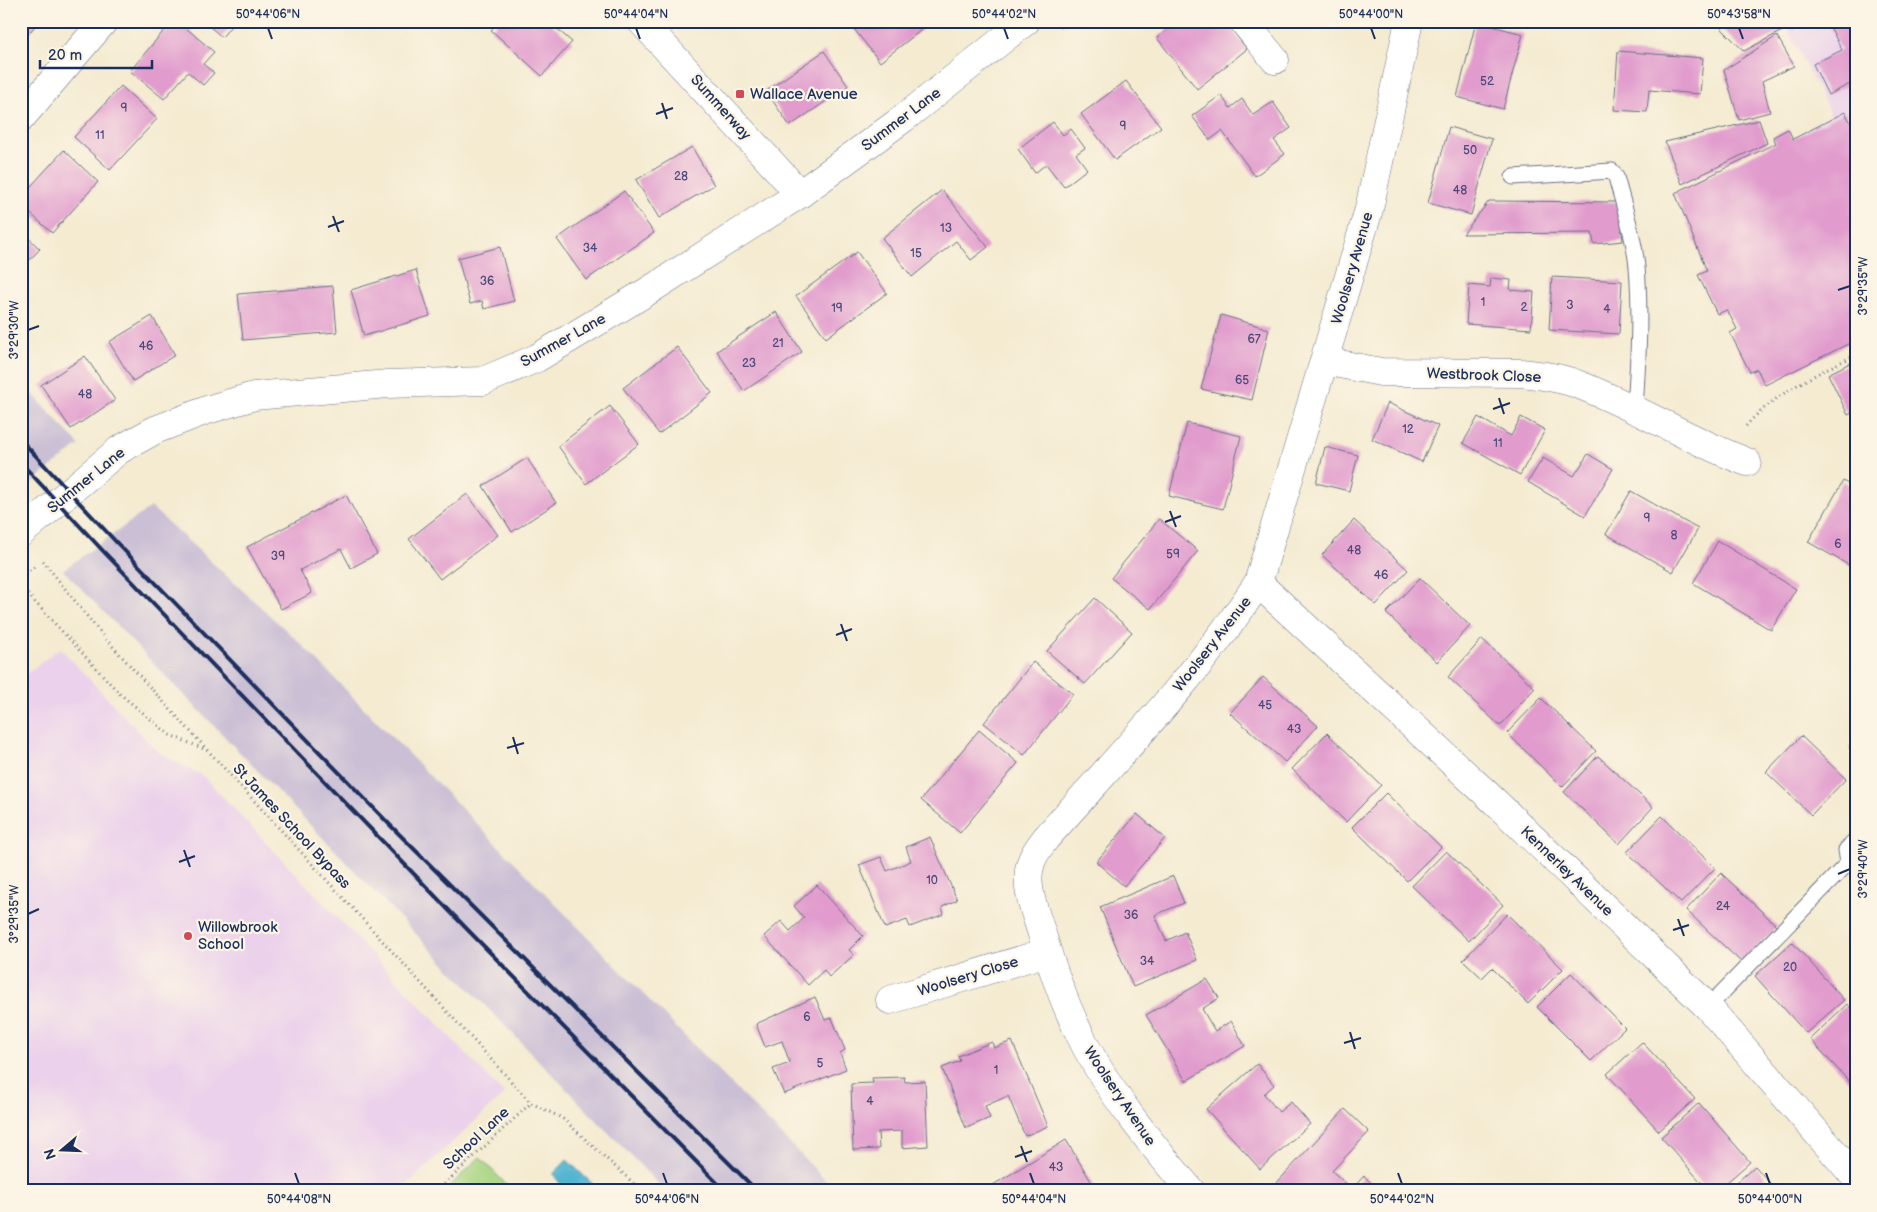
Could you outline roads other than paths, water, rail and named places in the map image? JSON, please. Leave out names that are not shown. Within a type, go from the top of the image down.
[{"type":"street","points":[[21,118],[104,21]]},
{"type":"street","name":"Summerway","points":[[640,21],[800,194]]},
{"type":"street","name":"Summer Lane","points":[[21,533],[119,450],[155,430],[207,410],[254,396],[388,384],[483,381],[537,358],[645,293],[800,194],[904,118],[1026,21]]},
{"type":"street","points":[[1243,21],[1275,60]]},
{"type":"street","name":"Woolsery Avenue","points":[[1191,1191],[1147,1139],[1107,1082],[1086,1047],[1069,1012],[1047,952],[1030,894],[1028,872],[1032,857],[1162,707],[1240,611],[1258,583],[1369,209],[1409,21]]},
{"type":"street","name":"Westbrook Close","points":[[1324,361],[1381,372],[1521,373],[1575,383],[1735,457]]},
{"type":"street","name":"Kennerley Avenue","points":[[1258,583],[1490,796],[1708,1007],[1856,1178]]},
{"type":"street","name":"Woolsery Close","points":[[890,1000],[1047,952]]},
{"type":"lane","points":[[1513,177],[1612,171],[1616,178],[1631,230],[1637,266],[1639,338],[1634,409]]},
{"type":"lane","points":[[1708,1007],[1848,863],[1846,850],[1856,839]]},
{"type":"water","points":[[567,1160],[600,1191],[566,1191],[553,1174]]},
{"type":"railway","points":[[21,440],[118,544],[390,825],[757,1191]]},
{"type":"railway","points":[[21,463],[105,553],[464,926],[725,1191]]},
{"type":"place","name":"Wallace Avenue","points":[[740,94]]},
{"type":"place","name":"Willowbrook School","points":[[188,936]]}]
